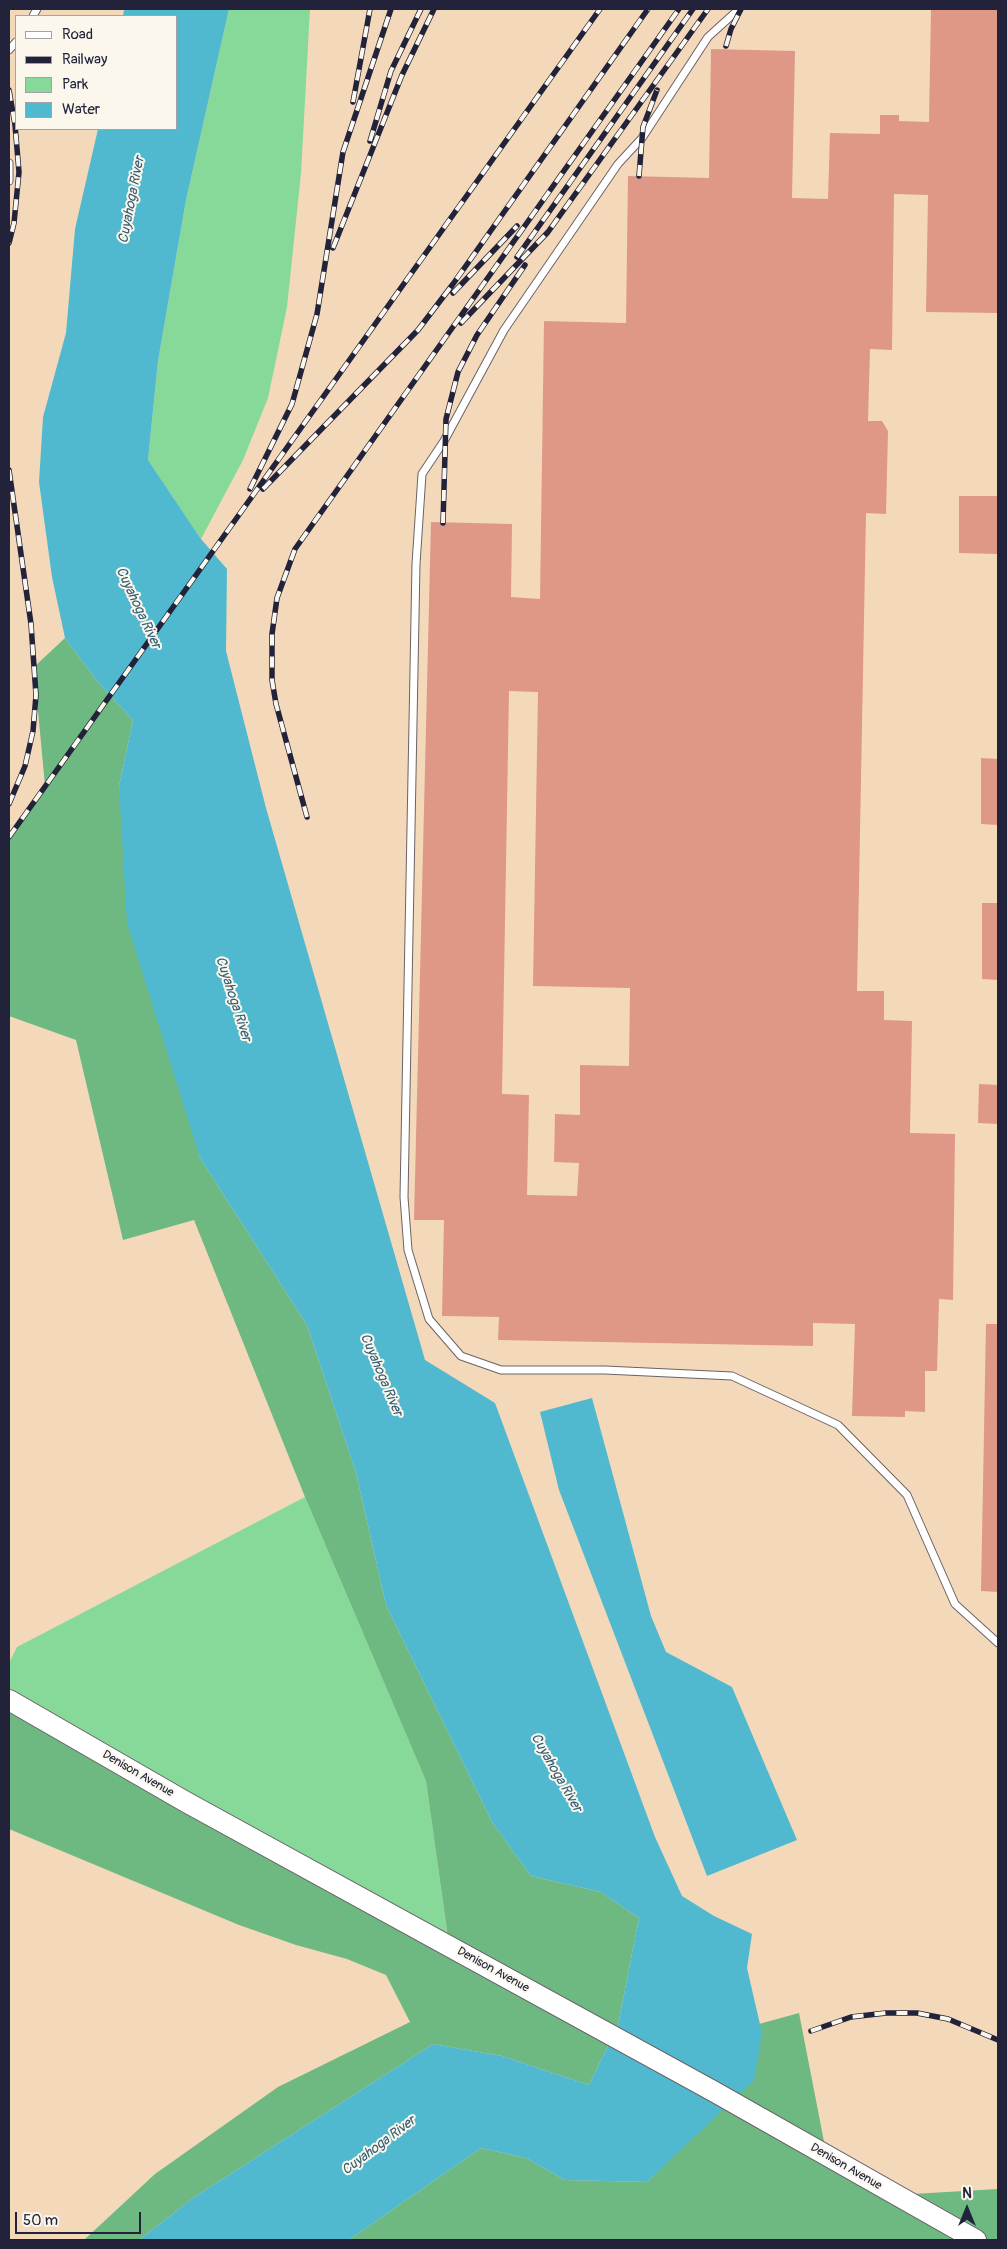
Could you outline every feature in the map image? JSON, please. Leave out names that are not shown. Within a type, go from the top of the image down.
[{"type":"main road","name":"Denison Avenue","points":[[9,1700],[186,1802],[713,2090],[976,2240]]},
{"type":"lane","points":[[739,9],[708,37],[642,138],[618,164],[504,330],[444,441],[422,474],[416,574],[404,1197],[408,1250],[429,1319],[461,1356],[501,1370],[605,1370],[732,1376],[838,1425],[907,1495],[955,1604],[998,1642]]},
{"type":"lane","points":[[9,163],[9,181]]},
{"type":"green space","points":[[229,9],[310,9],[301,173],[287,307],[268,398],[243,460],[201,539],[148,460],[158,361],[186,200]]},
{"type":"green space","points":[[65,638],[97,681],[133,720],[119,786],[200,1158],[307,1325],[356,1473],[386,1605],[492,1822],[531,1876],[601,1892],[639,1918],[618,2025],[589,2085],[502,2056],[433,2044],[193,2198],[139,2240],[84,2240],[155,2174],[278,2087],[410,2022],[386,1975],[347,1959],[296,1945],[239,1925],[9,1829],[9,1700],[449,1945],[426,1781],[305,1497],[194,1220],[123,1240],[76,1040],[9,1016],[9,837],[45,786],[34,667]]},
{"type":"green space","points":[[305,1497],[426,1781],[449,1946],[9,1700],[9,1663],[17,1647]]},
{"type":"green space","points":[[799,2013],[827,2157],[896,2195],[998,2189],[998,2240],[349,2240],[481,2148],[526,2158],[565,2180],[647,2182],[691,2138],[762,2033],[759,2024]]},
{"type":"water","name":"Cuyahoga River","points":[[124,9],[229,9],[186,200],[158,361],[148,460],[201,539],[227,569],[226,651],[266,808],[425,1360],[495,1403],[655,1837],[682,1896],[714,1916],[752,1934],[747,1968],[762,2033],[754,2080],[647,2182],[565,2180],[526,2158],[481,2148],[349,2240],[139,2240],[193,2198],[433,2044],[502,2056],[589,2085],[618,2025],[639,1918],[601,1892],[531,1876],[492,1822],[386,1605],[356,1473],[307,1325],[200,1158],[127,923],[119,786],[133,720],[97,681],[65,638],[52,577],[39,482],[43,417],[66,333],[75,229],[98,130],[178,130],[178,15],[123,15]]},
{"type":"water","points":[[592,1398],[651,1616],[666,1652],[732,1687],[797,1840],[707,1876],[559,1490],[540,1412]]},
{"type":"building","points":[[931,9],[998,9],[998,313],[926,312],[928,195],[894,194],[892,350],[870,349],[868,421],[882,421],[888,431],[886,514],[866,513],[857,991],[884,991],[884,1020],[912,1021],[910,1133],[955,1134],[953,1300],[939,1299],[937,1371],[925,1371],[925,1412],[905,1411],[905,1417],[852,1416],[855,1324],[813,1323],[813,1346],[498,1340],[499,1317],[442,1316],[444,1220],[414,1220],[431,522],[512,524],[511,597],[540,599],[544,321],[626,323],[628,176],[709,178],[711,49],[795,51],[792,198],[828,199],[830,133],[880,134],[880,115],[899,115],[899,121],[929,122]],"holes":[[[509,691],[538,692],[533,986],[630,988],[629,1066],[580,1065],[580,1115],[555,1114],[554,1162],[579,1163],[577,1196],[527,1195],[529,1095],[502,1094]]]},
{"type":"building","points":[[959,496],[998,496],[998,554],[959,553]]},
{"type":"building","points":[[981,758],[998,759],[998,825],[981,824]]},
{"type":"building","points":[[982,903],[998,903],[998,980],[982,979]]},
{"type":"building","points":[[979,1084],[998,1085],[998,1124],[978,1123]]},
{"type":"building","points":[[986,1324],[998,1324],[998,1592],[981,1591]]},
{"type":"railway","points":[[353,102],[370,9]]},
{"type":"railway","points":[[250,489],[292,404],[317,314],[343,152],[391,9]]},
{"type":"railway","points":[[370,141],[391,71],[421,9]]},
{"type":"railway","points":[[333,248],[402,75],[434,9]]},
{"type":"railway","points":[[9,837],[600,9]]},
{"type":"railway","points":[[263,489],[418,330],[453,284],[648,9]]},
{"type":"railway","points":[[307,817],[276,704],[272,680],[272,634],[277,598],[295,549],[679,9]]},
{"type":"railway","points":[[517,257],[693,9]]},
{"type":"railway","points":[[461,323],[548,232],[708,9]]},
{"type":"railway","points":[[726,46],[731,29],[741,9]]},
{"type":"railway","points":[[9,90],[15,125]]},
{"type":"railway","points":[[639,176],[643,127],[657,90]]},
{"type":"railway","points":[[9,243],[14,223],[19,172],[15,130]]},
{"type":"railway","points":[[453,293],[517,226]]},
{"type":"railway","points":[[443,523],[446,419],[458,372],[477,335],[525,265]]},
{"type":"railway","points":[[9,470],[31,624],[36,695],[33,731],[25,766],[9,804]]},
{"type":"railway","points":[[811,2031],[851,2017],[886,2013],[917,2013],[948,2019],[998,2040]]}]
